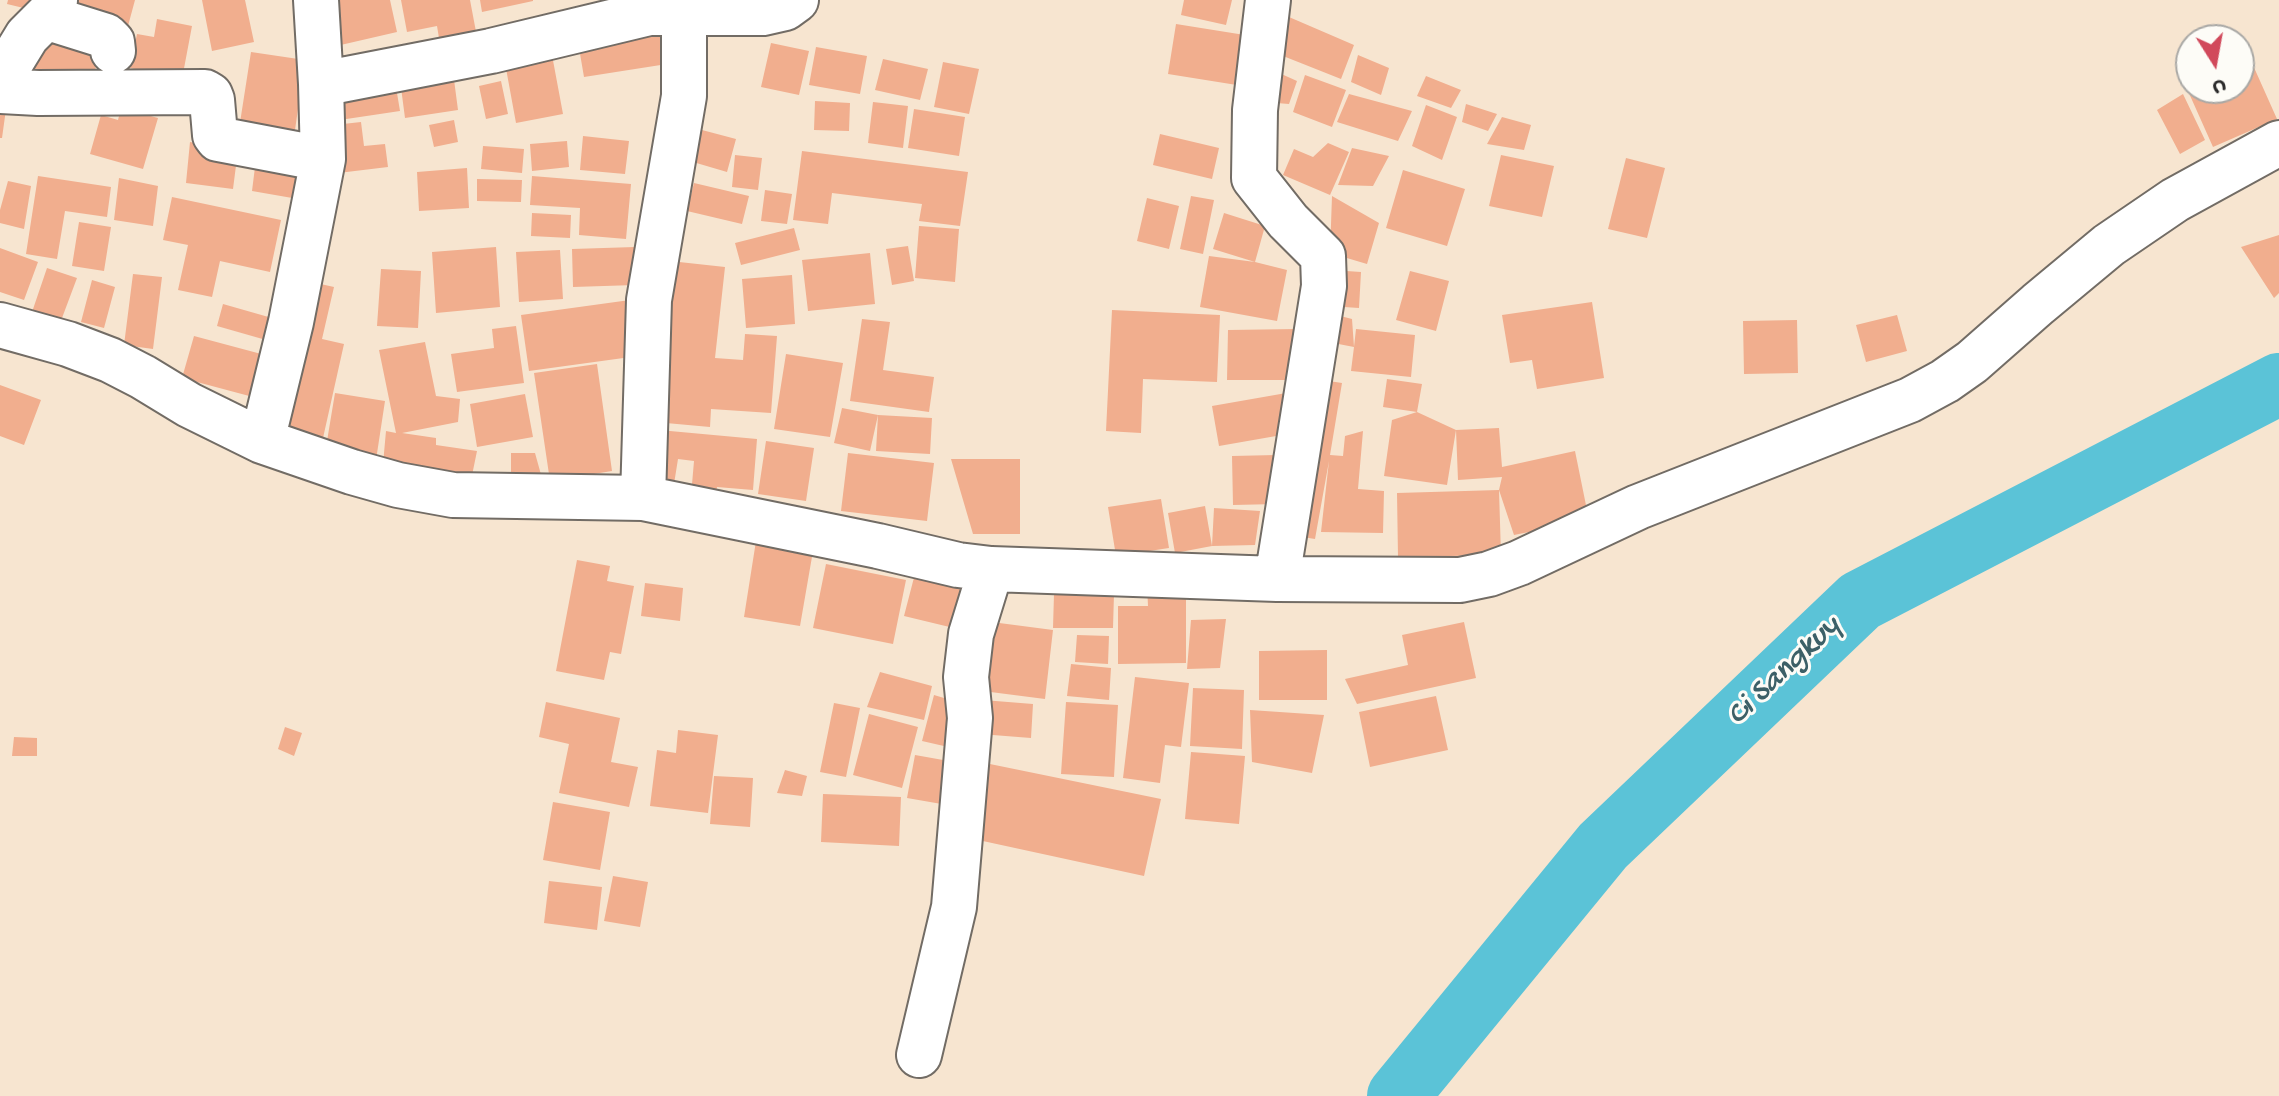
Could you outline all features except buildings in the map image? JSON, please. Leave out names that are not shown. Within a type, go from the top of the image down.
[{"type":"street","points":[[262,441],[291,322],[323,159],[316,0]]},
{"type":"street","points":[[321,84],[491,51],[649,13],[774,12],[796,0]]},
{"type":"street","points":[[1268,0],[1255,110],[1254,178],[1288,221],[1323,256],[1324,286],[1277,579]]},
{"type":"street","points":[[55,5],[58,21],[106,36],[112,42],[113,51]]},
{"type":"street","points":[[0,74],[8,67],[27,36],[55,5]]},
{"type":"street","points":[[643,498],[649,300],[684,96],[684,14]]},
{"type":"street","points":[[0,91],[205,92],[212,100],[218,139],[323,159]]},
{"type":"street","points":[[0,325],[68,344],[110,360],[189,405],[262,441],[352,472],[398,485],[453,495],[643,498],[958,565],[991,569],[1277,579],[1460,580],[1519,563],[1638,507],[1910,400],[1972,362],[2109,245],[2175,200],[2279,143]]},
{"type":"street","points":[[919,1055],[954,907],[970,718],[966,677],[971,634],[991,569]]},
{"type":"waterway","name":"Ci Sangkuy","points":[[1398,1096],[1603,846],[1860,601],[2279,384]]}]
